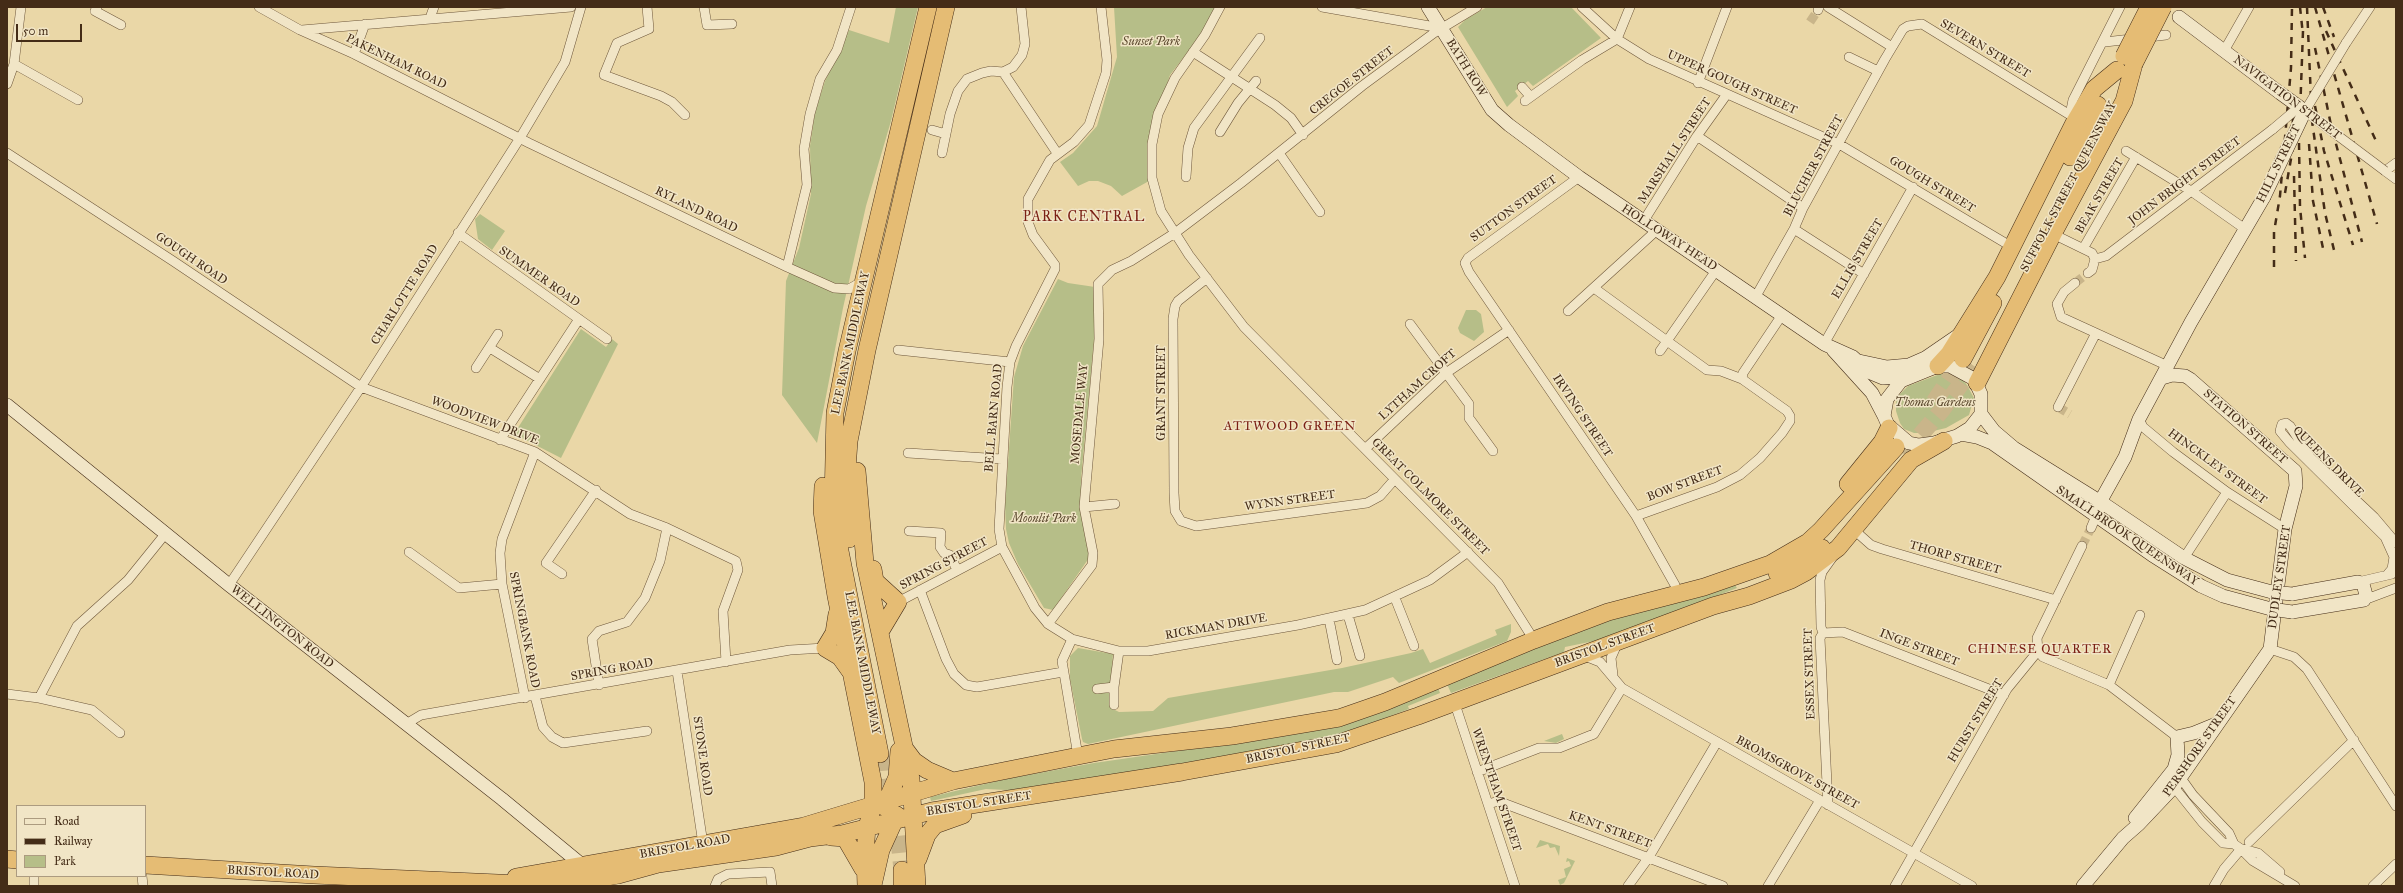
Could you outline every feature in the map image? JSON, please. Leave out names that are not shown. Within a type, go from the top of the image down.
[{"type":"highway","name":"LEE BANK MIDDLEWAY","points":[[889,756],[838,541],[834,503],[835,413],[863,281],[928,7]]},
{"type":"highway","name":"LEE BANK MIDDLEWAY","points":[[889,756],[850,546],[845,499],[849,441],[867,350],[946,7]]},
{"type":"highway","name":"SUFFOLK STREET QUEENSWAY","points":[[1968,362],[2125,63],[2149,7]]},
{"type":"highway","name":"SUFFOLK STREET QUEENSWAY","points":[[2125,63],[2163,7]]},
{"type":"highway","points":[[1938,366],[1950,354],[1997,277],[2072,119],[2094,89],[2125,63]]},
{"type":"highway","points":[[1977,383],[2053,234],[2124,101],[2125,63]]},
{"type":"highway","points":[[2096,152],[2119,146]]},
{"type":"highway","points":[[858,399],[857,490],[865,563],[896,707],[889,756],[892,811],[901,875],[917,886]]},
{"type":"highway","points":[[835,413],[830,427],[823,472],[822,511],[838,608],[852,673],[889,756],[912,793],[892,811],[867,827],[867,881]]},
{"type":"highway","points":[[1608,612],[1631,601],[1675,585],[1750,561],[1804,532],[1818,520],[1885,438],[1887,422]]},
{"type":"highway","points":[[1713,606],[1784,584],[1806,572],[1838,548],[1911,460],[1944,441]]},
{"type":"highway","points":[[1608,612],[1748,573],[1791,553],[1821,530],[1900,451],[1827,543],[1816,552],[1713,606]]},
{"type":"highway","points":[[857,490],[876,581],[898,602],[880,632]]},
{"type":"highway","name":"BRISTOL STREET","points":[[892,811],[1007,799],[1182,772],[1336,744],[1713,606]]},
{"type":"highway","points":[[838,608],[834,633],[825,648],[840,657],[852,673]]},
{"type":"highway","name":"BRISTOL STREET","points":[[892,811],[912,793],[953,781],[1114,749],[1232,736],[1329,721],[1385,702],[1534,640],[1608,612]]},
{"type":"highway","points":[[889,756],[914,761],[927,770],[953,781]]},
{"type":"highway","points":[[867,881],[877,861],[892,811],[873,782],[889,756]]},
{"type":"highway","points":[[901,875],[935,825],[949,818],[984,810],[1007,799]]},
{"type":"highway","name":"BRISTOL ROAD","points":[[496,882],[571,863],[703,844],[892,811]]},
{"type":"highway","name":"BRISTOL ROAD","points":[[571,863],[619,880],[658,864],[776,847],[810,838],[867,827],[892,811]]},
{"type":"highway","points":[[810,838],[844,837],[851,846],[867,881]]},
{"type":"highway","name":"BRISTOL ROAD","points":[[146,865],[314,875],[550,884],[571,863]]},
{"type":"street","points":[[7,84],[14,64],[21,7]]},
{"type":"street","points":[[97,7],[95,11],[121,25]]},
{"type":"street","name":"PAKENHAM ROAD","points":[[259,7],[300,30],[354,54],[520,138]]},
{"type":"street","points":[[430,18],[434,7]]},
{"type":"street","points":[[300,30],[571,7]]},
{"type":"street","name":"CHARLOTTE ROAD","points":[[229,585],[361,387],[520,138],[565,62],[581,7]]},
{"type":"street","points":[[647,7],[649,29],[617,43],[604,75],[661,96],[672,102],[685,115]]},
{"type":"street","points":[[704,7],[707,25],[732,24]]},
{"type":"street","points":[[787,267],[807,185],[804,149],[810,114],[820,79],[837,50],[851,7]]},
{"type":"street","points":[[942,153],[958,91],[968,79],[991,71],[1003,72],[1013,67],[1022,55],[1025,44],[1021,7]]},
{"type":"street","points":[[1003,72],[1056,153],[1074,142],[1089,125],[1106,73],[1108,60],[1101,7]]},
{"type":"street","name":"GREAT COLMORE STREET","points":[[1220,7],[1205,35],[1175,78],[1158,114],[1152,144],[1152,178],[1161,211],[1207,278],[1244,327],[1394,480],[1498,583],[1534,640]]},
{"type":"street","points":[[1322,7],[1441,28]]},
{"type":"street","name":"BATH ROW","points":[[1428,7],[1492,110],[1509,125]]},
{"type":"street","name":"CREGOE STREET","points":[[1175,233],[1303,135],[1362,86],[1441,28],[1477,7]]},
{"type":"street","name":"UPPER GOUGH STREET","points":[[1582,7],[1617,39],[1649,59],[1698,83],[1727,94],[1839,144]]},
{"type":"street","points":[[1522,87],[1527,98],[1617,39],[1630,7]]},
{"type":"street","points":[[1698,83],[1727,7]]},
{"type":"street","points":[[1828,7],[1892,47]]},
{"type":"street","points":[[2072,119],[2072,100],[2120,7]]},
{"type":"street","points":[[2224,51],[2249,7]]},
{"type":"street","name":"HILL STREET","points":[[2094,522],[2100,502],[2125,457],[2139,419],[2191,322],[2264,197],[2302,109],[2370,7]]},
{"type":"street","name":"NAVIGATION STREET","points":[[2179,17],[2396,179]]},
{"type":"street","points":[[354,54],[365,24]]},
{"type":"street","name":"SEVERN STREET","points":[[1892,47],[1903,30],[1908,26],[1922,24],[2072,119]]},
{"type":"street","points":[[2104,42],[2166,34]]},
{"type":"street","points":[[1186,177],[1188,148],[1194,128],[1260,38]]},
{"type":"street","name":"BLUCHER STREET","points":[[1756,296],[1794,230],[1803,208],[1892,47]]},
{"type":"street","points":[[1193,52],[1291,118],[1303,135]]},
{"type":"street","points":[[1849,57],[1878,71]]},
{"type":"street","points":[[14,64],[78,100]]},
{"type":"street","points":[[1220,132],[1238,103],[1256,81]]},
{"type":"street","name":"MARSHALL STREET","points":[[1644,222],[1697,136],[1727,94]]},
{"type":"street","name":"JOHN BRIGHT STREET","points":[[2095,260],[2106,256],[2273,129],[2302,109]]},
{"type":"street","name":"HOLLOWAY HEAD","points":[[1509,125],[1579,177],[1644,222],[1717,269],[1827,346],[1858,360],[1871,373],[1883,378],[1908,377]]},
{"type":"street","points":[[932,130],[946,134]]},
{"type":"street","points":[[1697,136],[1803,208]]},
{"type":"street","name":"RYLAND ROAD","points":[[520,138],[787,267],[834,288],[849,289],[863,281]]},
{"type":"street","name":"GOUGH STREET","points":[[1839,144],[2012,247]]},
{"type":"street","points":[[2119,146],[2191,191],[2245,229]]},
{"type":"street","name":"GOUGH ROAD","points":[[7,153],[173,261],[361,387]]},
{"type":"street","name":"BELL BARN ROAD","points":[[1056,153],[1043,170],[1028,199],[1028,222],[1033,235],[1055,265],[1055,269],[1016,346],[1010,362],[1002,459],[999,529],[1002,547],[1035,608],[1048,624],[1072,639]]},
{"type":"street","points":[[1278,153],[1320,212]]},
{"type":"street","name":"BEAK STREET","points":[[2084,247],[2136,157]]},
{"type":"street","points":[[2385,171],[2396,163]]},
{"type":"street","name":"SUTTON STREET","points":[[1465,263],[1468,258],[1579,177]]},
{"type":"street","name":"ELLIS STREET","points":[[1827,346],[1864,274],[1913,187]]},
{"type":"street","points":[[1568,311],[1657,230]]},
{"type":"street","points":[[1794,230],[1864,274]]},
{"type":"street","name":"SUMMER ROAD","points":[[458,233],[607,339]]},
{"type":"street","name":"MOSEDALE WAY","points":[[1048,624],[1092,565],[1093,553],[1084,507],[1099,340],[1098,284],[1112,270],[1131,261],[1175,233]]},
{"type":"street","points":[[2053,234],[2084,247],[2092,253],[2095,260],[2092,270],[2088,273]]},
{"type":"street","name":"IRVING STREET","points":[[1465,263],[1469,272],[1508,330],[1636,516],[1675,585]]},
{"type":"street","points":[[1660,351],[1717,269]]},
{"type":"street","name":"GRANT STREET","points":[[1181,521],[1175,511],[1174,493],[1173,319],[1175,306],[1178,301],[1207,278]]},
{"type":"street","points":[[2075,283],[2064,292],[2057,304],[2058,314],[2168,366]]},
{"type":"street","points":[[1594,288],[1668,340],[1707,370],[1715,374],[1742,378],[1743,374],[1782,315]]},
{"type":"street","points":[[500,440],[579,319]]},
{"type":"street","name":"HILL STREET","points":[[2185,376],[2179,362],[2179,357],[2191,322]]},
{"type":"street","points":[[1410,324],[1469,404],[1469,418],[1493,451]]},
{"type":"street","name":"LYTHAM CROFT","points":[[1365,449],[1446,373],[1508,330]]},
{"type":"street","points":[[1858,360],[1887,367],[1909,365],[1925,358],[1963,332]]},
{"type":"street","points":[[2058,406],[2096,333]]},
{"type":"street","points":[[476,368],[498,334]]},
{"type":"street","name":"HOLLOWAY HEAD","points":[[1827,346],[1872,393],[1887,422]]},
{"type":"street","points":[[490,348],[540,379]]},
{"type":"street","points":[[898,350],[1010,362]]},
{"type":"street","points":[[1938,366],[1957,369],[1969,375],[1977,383],[1981,394],[1980,414],[1970,428],[1961,434],[1944,441],[1914,444],[1887,422],[1890,394],[1901,381],[1938,366]]},
{"type":"street","points":[[2162,378],[2172,375],[2185,376]]},
{"type":"street","name":"STATION STREET","points":[[2185,376],[2295,471],[2297,478],[2291,506]]},
{"type":"street","name":"BOW STREET","points":[[1636,516],[1716,487],[1740,475],[1767,450],[1790,422],[1787,411],[1742,378]]},
{"type":"street","name":"WOODVIEW DRIVE","points":[[361,387],[535,452],[596,490],[630,514],[667,528],[736,561],[738,570],[722,611],[726,662]]},
{"type":"street","name":"WELLINGTON ROAD","points":[[7,405],[229,585],[406,724],[571,863]]},
{"type":"street","name":"SMALLBROOK QUEENSWAY","points":[[1980,414],[1994,430],[2014,448],[2100,502],[2184,558],[2227,580],[2272,592],[2292,594],[2358,582],[2391,574]]},
{"type":"street","name":"HINCKLEY STREET","points":[[2139,419],[2143,428],[2227,492],[2285,529]]},
{"type":"street","name":"QUEENS DRIVE","points":[[2391,574],[2394,557],[2385,536],[2290,443],[2280,432],[2282,424],[2289,424],[2310,457],[2374,517],[2396,543]]},
{"type":"street","name":"SMALLBROOK QUEENSWAY","points":[[1961,434],[1977,436],[1992,443],[2094,522],[2201,586],[2223,596],[2271,609],[2292,612],[2364,600],[2396,588]]},
{"type":"street","name":"SPRINGBANK ROAD","points":[[525,698],[502,584],[500,554],[502,539],[535,452]]},
{"type":"street","points":[[908,452],[1002,459]]},
{"type":"street","name":"WYNN STREET","points":[[1181,521],[1196,526],[1367,503],[1380,496],[1394,480]]},
{"type":"street","points":[[562,574],[546,563],[596,490]]},
{"type":"street","points":[[2184,558],[2227,492]]},
{"type":"street","points":[[1084,507],[1115,504]]},
{"type":"street","name":"DUDLEY STREET","points":[[2270,649],[2285,529],[2291,506]]},
{"type":"street","points":[[599,685],[592,639],[599,631],[627,622],[645,598],[660,561],[667,528]]},
{"type":"street","name":"THORP STREET","points":[[1853,529],[1871,545],[1882,549],[2056,600]]},
{"type":"street","points":[[909,531],[941,533],[940,547],[944,553],[950,555],[957,570]]},
{"type":"street","points":[[39,698],[77,626],[128,580],[166,533]]},
{"type":"street","points":[[2082,546],[2037,638],[2036,645],[2038,651],[2043,657],[2088,675],[2108,685],[2177,737],[2178,755],[2176,778],[2228,833],[2237,847],[2253,861],[2296,886]]},
{"type":"street","name":"SPRING STREET","points":[[898,602],[1002,547]]},
{"type":"street","name":"ESSEX STREET","points":[[1824,802],[1820,638],[1823,633],[1820,580],[1822,572],[1838,548]]},
{"type":"street","points":[[409,552],[459,588],[502,584]]},
{"type":"street","name":"RICKMAN DRIVE","points":[[1072,639],[1119,651],[1148,651],[1348,615],[1396,598],[1442,574],[1468,552]]},
{"type":"street","points":[[2358,582],[2363,584],[2366,594],[2364,600]]},
{"type":"street","points":[[920,590],[946,659],[954,674],[966,685],[977,687],[1064,672]]},
{"type":"street","points":[[1396,598],[1414,646]]},
{"type":"street","points":[[1348,615],[1360,656]]},
{"type":"street","points":[[2108,685],[2140,615]]},
{"type":"street","points":[[1329,619],[1337,660]]},
{"type":"street","name":"INGE STREET","points":[[1823,633],[1843,632],[2004,695]]},
{"type":"street","points":[[1072,639],[1062,661],[1078,756]]},
{"type":"street","name":"BROMSGROVE STREET","points":[[1614,678],[1610,658],[1619,641]]},
{"type":"street","name":"SPRING ROAD","points":[[406,724],[421,715],[599,685],[790,650],[825,648]]},
{"type":"street","points":[[2270,649],[2294,657],[2307,669],[2396,806]]},
{"type":"street","name":"PERSHORE STREET","points":[[2083,886],[2123,838],[2139,824],[2176,778],[2270,649]]},
{"type":"street","points":[[1114,705],[1114,687],[1119,651]]},
{"type":"street","name":"HURST STREET","points":[[1895,886],[2004,695],[2038,651]]},
{"type":"street","name":"BROMSGROVE STREET","points":[[1579,656],[1594,658],[1622,688],[1972,886]]},
{"type":"street","name":"STONE ROAD","points":[[677,671],[703,844]]},
{"type":"street","points":[[1097,689],[1114,687]]},
{"type":"street","points":[[1477,772],[1539,748],[1559,748],[1594,734],[1622,688]]},
{"type":"street","points":[[7,694],[39,698],[92,710],[120,733]]},
{"type":"street","points":[[535,696],[543,727],[552,737],[563,743],[647,731]]},
{"type":"street","name":"WRENTHAM STREET","points":[[1454,701],[1515,886]]},
{"type":"street","points":[[2177,737],[2194,733],[2216,724]]},
{"type":"street","points":[[2249,842],[2354,740]]},
{"type":"street","points":[[1628,886],[1649,857],[1717,742]]},
{"type":"street","name":"PERSHORE STREET","points":[[2123,838],[2128,827],[2176,778]]},
{"type":"street","name":"KENT STREET","points":[[1487,800],[1503,803],[1723,886]]},
{"type":"street","points":[[1768,886],[1824,802]]},
{"type":"street","points":[[2214,886],[2237,847]]},
{"type":"street","points":[[2373,886],[2396,864]]},
{"type":"street","points":[[715,886],[718,879],[728,874],[770,872],[772,886]]},
{"type":"green space","points":[[896,7],[918,7],[891,121],[866,206],[843,308],[817,443],[782,395],[786,281],[799,248],[811,194],[810,146],[815,112],[825,81],[849,30],[889,43]]},
{"type":"green space","name":"Sunset Park","points":[[1114,7],[1215,7],[1200,36],[1170,75],[1148,144],[1147,165],[1149,181],[1122,196],[1111,186],[1098,181],[1089,181],[1078,186],[1060,162],[1073,153],[1097,126],[1117,57]]},
{"type":"green space","points":[[1487,7],[1571,7],[1601,38],[1533,86],[1528,81],[1515,91],[1518,96],[1507,107],[1458,27],[1465,20]]},
{"type":"green space","points":[[480,214],[505,231],[492,250],[478,239],[475,219]]},
{"type":"green space","name":"Moonlit Park","points":[[1058,279],[1068,283],[1095,287],[1094,340],[1081,479],[1082,505],[1089,558],[1053,610],[1044,608],[1018,564],[1009,543],[1006,529],[1005,506],[1014,377],[1023,346]]},
{"type":"green space","points":[[1466,310],[1476,310],[1481,314],[1484,332],[1474,341],[1460,333],[1458,328]]},
{"type":"green space","points":[[581,329],[606,347],[612,339],[618,344],[561,458],[514,434]]},
{"type":"green space","name":"Thomas Gardens","points":[[1940,374],[1954,375],[1961,378],[1967,385],[1974,398],[1969,415],[1946,428],[1925,433],[1914,433],[1904,429],[1900,423],[1896,411],[1896,402],[1900,394],[1908,386]]},
{"type":"green space","points":[[1735,585],[1737,588],[1643,625],[1599,640],[1565,647],[1564,652],[1451,693],[1447,684],[1576,630],[1701,593]]},
{"type":"green space","points":[[1511,624],[1511,632],[1507,641],[1399,683],[1393,677],[1348,692],[1334,692],[1088,744],[1083,742],[1082,739],[1070,679],[1070,656],[1078,648],[1113,654],[1111,684],[1097,693],[1110,692],[1111,708],[1119,712],[1153,711],[1168,698],[1342,668],[1423,649],[1430,663],[1497,635],[1495,630]]},
{"type":"green space","points":[[1438,688],[1440,693],[1408,706],[1409,709],[1342,734],[1312,742],[1027,791],[986,789],[931,801],[930,797],[1006,779],[1094,763],[1246,741]]},
{"type":"green space","points":[[1562,734],[1564,739],[1556,743],[1544,741]]},
{"type":"green space","points":[[1540,840],[1560,846],[1559,856],[1555,847],[1550,848],[1548,844],[1536,848]]},
{"type":"green space","points":[[1567,858],[1575,861],[1564,883],[1560,885],[1558,880],[1566,877],[1564,869],[1571,866],[1569,861],[1566,862]]},
{"type":"tunnel","points":[[1810,22],[1818,10]]},
{"type":"tunnel","points":[[2075,283],[2088,273]]},
{"type":"tunnel","points":[[1934,402],[1963,359]]},
{"type":"tunnel","points":[[1904,454],[1942,410],[1974,366]]},
{"type":"tunnel","points":[[2058,407],[2070,414]]},
{"type":"tunnel","points":[[2082,546],[2091,528]]},
{"type":"tunnel","points":[[880,754],[885,810]]},
{"type":"tunnel","points":[[896,811],[902,870]]},
{"type":"railway","points":[[2274,267],[2274,232],[2280,196],[2291,68],[2292,7]]},
{"type":"railway","points":[[2300,7],[2303,35]]},
{"type":"railway","points":[[2307,7],[2312,121],[2325,213],[2334,250]]},
{"type":"railway","points":[[2315,7],[2377,224]]},
{"type":"railway","points":[[2323,7],[2334,37]]},
{"type":"railway","points":[[2303,31],[2299,142],[2300,207],[2305,258]]},
{"type":"railway","points":[[2326,31],[2376,141]]},
{"type":"railway","points":[[2315,48],[2331,125],[2362,242]]},
{"type":"railway","points":[[2291,104],[2294,132]]},
{"type":"railway","points":[[2315,106],[2324,151],[2353,245]]},
{"type":"railway","points":[[2285,193],[2295,136]]},
{"type":"railway","points":[[2309,144],[2313,201],[2324,253]]},
{"type":"railway","points":[[2294,176],[2296,261]]},
{"type":"district","name":"PARK CENTRAL","points":[[1084,218]]},
{"type":"district","name":"ATTWOOD GREEN","points":[[1290,427]]},
{"type":"district","name":"CHINESE QUARTER","points":[[2040,650]]}]
